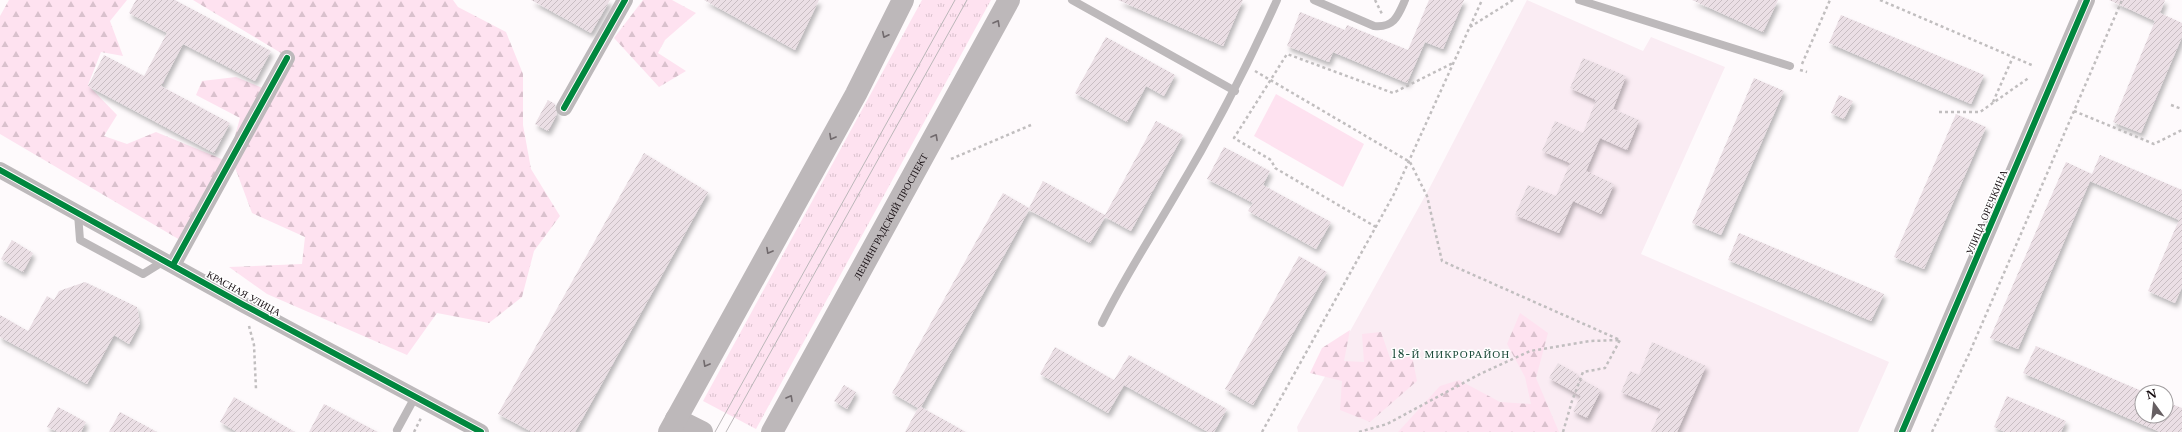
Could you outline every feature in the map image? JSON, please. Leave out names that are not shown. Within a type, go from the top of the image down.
[{"type":"main road","points":[[702,432],[672,426],[856,94],[903,0]]},
{"type":"main road","name":"ЛЕНИНГРАДСКИЙ ПРОСПЕКТ","points":[[772,432],[1009,0]]},
{"type":"street","points":[[564,108],[625,0]]},
{"type":"street","name":"УЛИЦА ОРЕЧКИНА","points":[[1902,432],[2087,0]]},
{"type":"street","points":[[169,263],[287,58]]},
{"type":"street","name":"КРАСНАЯ УЛИЦА","points":[[0,170],[244,305],[481,432]]},
{"type":"lane","points":[[1102,323],[1122,284],[1177,194],[1235,90],[1277,0]]},
{"type":"lane","points":[[1314,0],[1374,26],[1382,27],[1393,23],[1397,18],[1405,0]]},
{"type":"lane","points":[[1579,0],[1790,66]]},
{"type":"lane","points":[[1075,1],[1235,90]]},
{"type":"lane","points":[[78,214],[80,240],[143,274],[169,263]]},
{"type":"lane","points":[[397,430],[415,397]]},
{"type":"path","points":[[1262,432],[1376,227],[1410,162],[1482,0]]},
{"type":"path","points":[[1470,27],[1513,0]]},
{"type":"path","points":[[1800,70],[1830,0]]},
{"type":"path","points":[[1880,0],[2034,66]]},
{"type":"path","points":[[1932,432],[1969,354],[2122,0]]},
{"type":"path","points":[[1376,227],[1275,168],[1271,160],[1234,138],[1287,54],[1393,93],[1454,63]]},
{"type":"path","points":[[1992,104],[2013,57]]},
{"type":"path","points":[[1247,66],[1410,162],[1427,196],[1442,261],[1620,340]]},
{"type":"path","points":[[1939,112],[1980,112],[2030,77]]},
{"type":"path","points":[[2171,105],[2182,109]]},
{"type":"path","points":[[2074,111],[2154,144],[2182,130]]},
{"type":"path","points":[[951,159],[1031,125]]},
{"type":"path","points":[[244,305],[254,345],[256,389]]},
{"type":"path","points":[[1359,432],[1387,424],[1480,374],[1530,351],[1590,342],[1620,340]]},
{"type":"path","points":[[1564,432],[1572,401],[1583,372],[1606,368],[1620,340]]},
{"type":"path","points":[[414,432],[422,415]]},
{"type":"shaded area","points":[[1527,0],[1643,51],[1651,37],[1725,67],[1641,254],[1889,362],[1858,432],[1298,432],[1297,427],[1430,187]]},
{"type":"green space","points":[[9,0],[127,0],[110,21],[123,56],[101,52],[88,85],[117,115],[104,136],[127,144],[156,132],[224,160],[180,240],[0,134],[0,16]]},
{"type":"green space","points":[[193,0],[453,0],[458,7],[506,32],[523,74],[523,125],[531,169],[560,216],[534,251],[522,297],[489,323],[437,313],[407,355],[267,294],[229,267],[302,264],[305,237],[252,213],[230,154],[240,118],[196,95],[202,81],[236,77],[265,89],[281,53]]},
{"type":"green space","points":[[643,0],[672,0],[696,13],[665,40],[658,53],[686,71],[659,87],[614,38]]},
{"type":"green space","points":[[922,0],[991,0],[756,429],[703,401]]},
{"type":"green space","points":[[1276,94],[1364,144],[1343,187],[1254,136]]},
{"type":"green space","points":[[1520,313],[1548,333],[1536,378],[1559,432],[1398,432],[1440,386],[1459,380],[1500,402],[1531,404],[1525,377],[1507,344]]},
{"type":"green space","points":[[1350,330],[1344,361],[1364,362],[1362,334],[1381,332],[1391,361],[1412,356],[1417,381],[1370,422],[1340,410],[1342,381],[1310,373],[1322,348]]},
{"type":"building","points":[[136,0],[175,0],[271,51],[255,81],[183,44],[161,86],[230,123],[214,153],[88,86],[104,55],[144,76],[167,33],[129,13]]},
{"type":"building","points":[[531,0],[610,0],[591,33]]},
{"type":"building","points":[[704,0],[819,0],[795,50]]},
{"type":"building","points":[[1118,0],[1243,0],[1223,46]]},
{"type":"building","points":[[1429,0],[1464,0],[1443,49],[1425,42],[1407,83],[1333,52],[1329,62],[1287,46],[1300,12],[1345,30],[1347,25],[1408,50]]},
{"type":"building","points":[[1692,0],[1778,0],[1763,32]]},
{"type":"building","points":[[2109,0],[2165,0],[2160,13],[2182,23],[2182,37],[2141,133],[2113,122],[2155,21]]},
{"type":"building","points":[[1841,15],[1984,75],[1971,104],[1829,43]]},
{"type":"building","points":[[1106,37],[1175,75],[1164,96],[1146,86],[1127,122],[1075,93]]},
{"type":"building","points":[[1583,58],[1626,76],[1613,109],[1639,120],[1627,150],[1600,138],[1586,171],[1614,184],[1601,214],[1573,201],[1559,233],[1515,215],[1528,185],[1556,196],[1570,163],[1542,151],[1555,121],[1583,133],[1596,100],[1570,88]]},
{"type":"building","points":[[1754,78],[1784,91],[1721,235],[1692,223]]},
{"type":"building","points":[[1839,95],[1853,101],[1844,119],[1831,113]]},
{"type":"building","points":[[548,100],[555,104],[557,114],[548,131],[535,124]]},
{"type":"building","points":[[1956,114],[1986,127],[1924,269],[1894,257]]},
{"type":"building","points":[[1156,121],[1183,135],[1131,231],[1105,217],[1090,243],[1029,210],[921,407],[966,432],[905,432],[918,408],[892,393],[1003,193],[1029,208],[1043,181],[1105,215]]},
{"type":"building","points":[[1224,147],[1270,171],[1263,185],[1331,222],[1316,249],[1248,211],[1253,203],[1207,179]]},
{"type":"building","points":[[644,153],[708,192],[575,432],[532,432],[498,414]]},
{"type":"building","points":[[2100,155],[2182,190],[2182,287],[2175,303],[2148,291],[2179,220],[2090,181],[2018,349],[1990,338],[2066,162],[2092,174]]},
{"type":"building","points":[[1739,233],[1884,294],[1871,321],[1728,260]]},
{"type":"building","points":[[12,240],[33,253],[23,272],[1,259]]},
{"type":"building","points":[[1299,256],[1327,272],[1253,405],[1225,389]]},
{"type":"building","points":[[85,282],[137,307],[140,323],[129,344],[114,335],[87,384],[0,337],[0,315],[28,331],[47,296],[54,300],[59,291]]},
{"type":"building","points":[[1652,342],[1706,366],[1677,432],[1651,432],[1661,409],[1621,392],[1630,371],[1639,375]]},
{"type":"building","points":[[2036,346],[2134,388],[2134,421],[2023,373]]},
{"type":"building","points":[[1055,347],[1114,380],[1129,355],[1227,409],[1214,432],[1208,432],[1124,385],[1108,413],[1040,374]]},
{"type":"building","points":[[1558,363],[1577,374],[1576,376],[1601,390],[1587,418],[1573,411],[1581,396],[1549,378]]},
{"type":"building","points":[[844,385],[856,392],[847,409],[834,401]]},
{"type":"building","points":[[2007,396],[2066,421],[2061,432],[2005,432],[1994,427]]},
{"type":"building","points":[[234,397],[295,432],[237,432],[220,422]]},
{"type":"building","points":[[324,404],[378,432],[309,432]]},
{"type":"building","points":[[2174,405],[2182,408],[2182,432],[2160,432],[2141,424],[2174,424]]},
{"type":"building","points":[[58,407],[86,422],[81,432],[58,432],[47,427]]},
{"type":"building","points":[[120,412],[157,432],[109,432]]},
{"type":"tram line","points":[[715,432],[955,0]]},
{"type":"tram line","points":[[726,432],[967,0]]},
{"type":"cycle path","points":[[564,108],[625,0]]},
{"type":"cycle path","points":[[1902,432],[2087,0]]},
{"type":"cycle path","points":[[173,265],[287,58]]},
{"type":"cycle path","points":[[0,170],[244,305],[481,432]]},
{"type":"district","name":"18-Й МИКРОРАЙОН","points":[[1451,354]]}]
